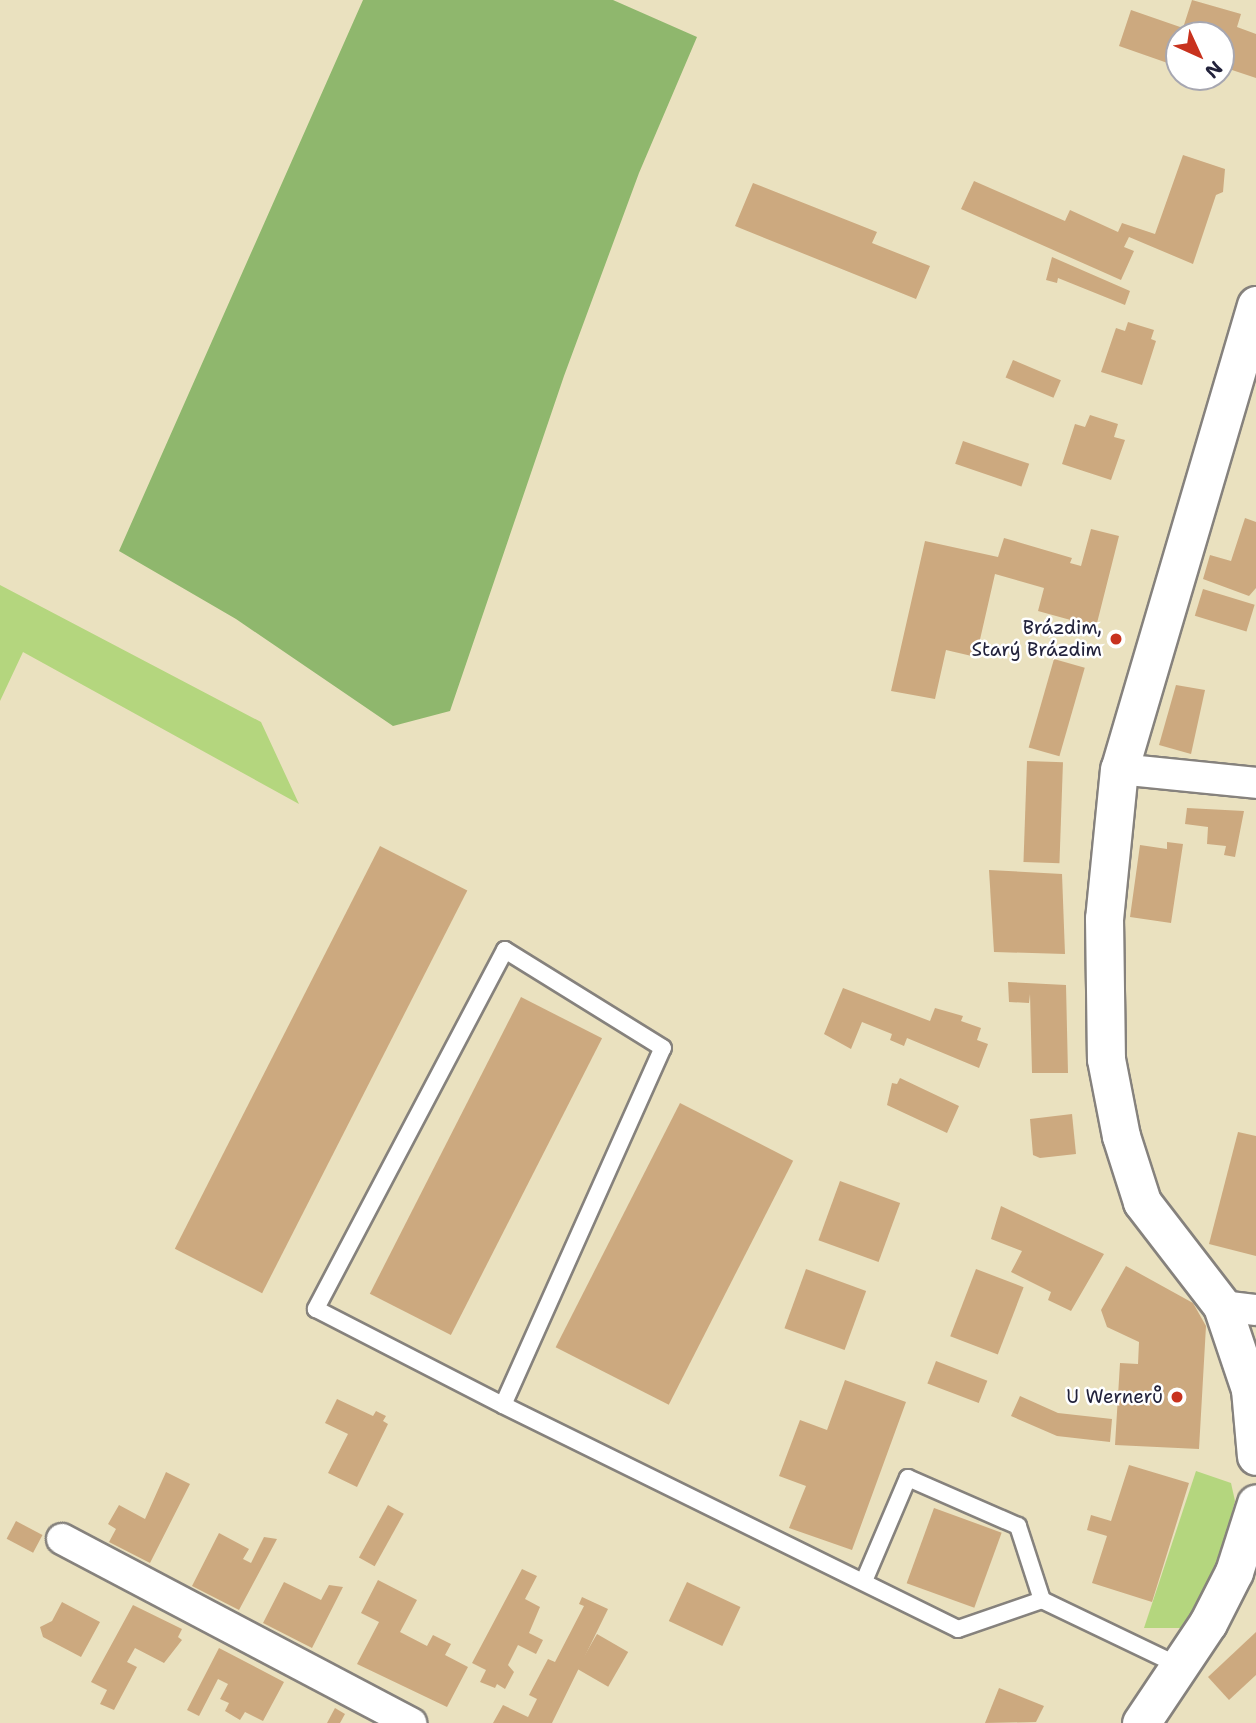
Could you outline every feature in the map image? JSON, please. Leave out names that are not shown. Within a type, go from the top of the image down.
[{"type":"street","points":[[1256,305],[1119,769],[1104,918],[1106,1059],[1121,1136],[1142,1202],[1239,1308],[1256,1456]]},
{"type":"street","points":[[1119,769],[1256,783]]},
{"type":"street","points":[[1141,1723],[1181,1667],[1234,1572],[1256,1503]]},
{"type":"street","points":[[62,1539],[411,1723]]},
{"type":"lane","points":[[503,1405],[663,1048],[505,950],[316,1309],[503,1405],[958,1629],[1042,1600],[1181,1667]]},
{"type":"lane","points":[[864,1581],[908,1478],[1018,1526],[1042,1600]]},
{"type":"green space","points":[[363,0],[613,0],[697,37],[639,173],[564,376],[450,711],[393,726],[236,619],[119,551]]},
{"type":"green space","points":[[0,585],[261,722],[299,804],[23,652],[0,701]]},
{"type":"green space","points":[[1196,1471],[1231,1483],[1235,1501],[1216,1574],[1183,1628],[1144,1628]]},
{"type":"building","points":[[1192,0],[1241,14],[1237,27],[1256,34],[1256,78],[1235,71],[1235,21],[1185,21]]},
{"type":"building","points":[[1131,10],[1165,22],[1165,62],[1119,46]]},
{"type":"building","points":[[1183,155],[1225,169],[1223,192],[1216,195],[1193,264],[1129,237],[1124,247],[1134,251],[1121,280],[961,209],[974,181],[1065,221],[1070,210],[1118,232],[1122,223],[1155,234]]},
{"type":"building","points":[[753,183],[877,232],[872,243],[930,266],[916,299],[735,226]]},
{"type":"building","points":[[1052,257],[1130,291],[1125,305],[1058,278],[1057,283],[1046,280]]},
{"type":"building","points":[[1128,322],[1154,330],[1151,339],[1156,341],[1142,385],[1101,372],[1116,328],[1125,331]]},
{"type":"building","points":[[1013,360],[1061,380],[1053,398],[1006,377]]},
{"type":"building","points":[[1090,415],[1118,424],[1114,437],[1125,440],[1111,480],[1062,464],[1075,424],[1085,427]]},
{"type":"building","points":[[963,441],[1029,464],[1021,486],[955,464]]},
{"type":"building","points":[[1245,518],[1256,522],[1256,588],[1249,596],[1203,579],[1210,555],[1231,561]]},
{"type":"building","points":[[1091,529],[1119,536],[1096,627],[1038,611],[1044,588],[995,574],[976,657],[946,650],[935,699],[891,691],[925,541],[998,557],[1004,538],[1072,558],[1070,563],[1081,566]]},
{"type":"building","points":[[1203,589],[1255,605],[1246,632],[1195,616]]},
{"type":"building","points":[[1054,659],[1085,668],[1059,756],[1029,747]]},
{"type":"building","points":[[1176,685],[1205,690],[1191,754],[1159,745]]},
{"type":"building","points":[[1027,761],[1063,762],[1059,863],[1023,862]]},
{"type":"building","points":[[1187,808],[1244,811],[1235,857],[1224,855],[1226,846],[1207,844],[1208,827],[1185,824]]},
{"type":"building","points":[[1167,842],[1183,844],[1171,923],[1130,917],[1140,845],[1167,849]]},
{"type":"building","points":[[380,846],[467,890],[262,1293],[175,1249]]},
{"type":"building","points":[[989,870],[1062,874],[1065,954],[994,952]]},
{"type":"building","points":[[1008,982],[1066,985],[1068,1073],[1032,1073],[1030,994],[1029,1003],[1009,1002]]},
{"type":"building","points":[[843,988],[930,1021],[935,1008],[963,1016],[961,1021],[981,1028],[977,1040],[988,1044],[979,1068],[907,1038],[904,1046],[890,1040],[892,1034],[862,1022],[851,1049],[824,1034]]},
{"type":"building","points":[[521,997],[602,1038],[451,1335],[370,1294]]},
{"type":"building","points":[[900,1078],[959,1106],[947,1133],[887,1105],[892,1083],[897,1084]]},
{"type":"building","points":[[680,1103],[793,1161],[669,1405],[556,1347]]},
{"type":"building","points":[[1072,1114],[1076,1154],[1040,1158],[1033,1155],[1030,1119]]},
{"type":"building","points":[[1238,1132],[1256,1136],[1256,1256],[1209,1244]]},
{"type":"building","points":[[840,1181],[900,1203],[879,1262],[818,1240]]},
{"type":"building","points":[[1001,1206],[1104,1254],[1071,1311],[1048,1300],[1051,1292],[1011,1272],[1022,1251],[991,1239]]},
{"type":"building","points":[[1126,1266],[1193,1303],[1206,1326],[1199,1449],[1115,1445],[1120,1363],[1138,1364],[1139,1342],[1107,1327],[1101,1310]]},
{"type":"building","points":[[806,1269],[866,1291],[845,1350],[784,1328]]},
{"type":"building","points":[[976,1269],[1024,1287],[998,1354],[950,1336]]},
{"type":"building","points":[[936,1361],[987,1381],[979,1403],[927,1383]]},
{"type":"building","points":[[845,1380],[906,1402],[852,1550],[789,1528],[806,1486],[779,1476],[800,1420],[827,1430]]},
{"type":"building","points":[[1020,1396],[1058,1413],[1112,1419],[1110,1442],[1057,1436],[1011,1416]]},
{"type":"building","points":[[337,1399],[373,1416],[376,1411],[386,1416],[383,1421],[388,1424],[357,1487],[328,1473],[348,1434],[325,1423]]},
{"type":"building","points":[[1129,1465],[1189,1483],[1152,1602],[1092,1583],[1107,1536],[1087,1530],[1091,1515],[1111,1521]]},
{"type":"building","points":[[166,1472],[190,1484],[150,1563],[109,1542],[116,1529],[108,1524],[119,1505],[145,1519]]},
{"type":"building","points":[[388,1505],[404,1514],[375,1566],[359,1557]]},
{"type":"building","points":[[934,1508],[1002,1533],[974,1608],[907,1583]]},
{"type":"building","points":[[16,1521],[42,1535],[33,1553],[7,1539]]},
{"type":"building","points":[[219,1533],[249,1549],[243,1559],[251,1563],[264,1537],[277,1539],[239,1610],[192,1586]]},
{"type":"building","points":[[522,1569],[537,1576],[525,1599],[540,1607],[529,1633],[543,1640],[536,1654],[518,1645],[508,1665],[514,1672],[505,1689],[497,1684],[495,1688],[480,1682],[486,1670],[472,1663]]},
{"type":"building","points":[[378,1580],[417,1600],[400,1632],[427,1646],[433,1635],[451,1644],[445,1655],[468,1667],[447,1707],[357,1664],[379,1622],[361,1613]]},
{"type":"building","points":[[284,1582],[321,1600],[329,1585],[343,1587],[312,1648],[263,1623]]},
{"type":"building","points":[[687,1582],[740,1607],[722,1646],[669,1621]]},
{"type":"building","points":[[582,1597],[608,1609],[552,1723],[493,1723],[503,1705],[528,1717],[537,1699],[529,1695],[548,1659],[555,1662],[584,1606],[579,1604]]},
{"type":"building","points":[[62,1602],[100,1622],[81,1657],[43,1637],[40,1627],[52,1621]]},
{"type":"building","points":[[133,1605],[182,1629],[178,1637],[182,1640],[164,1663],[135,1648],[127,1662],[137,1667],[114,1710],[100,1704],[107,1690],[91,1682]]},
{"type":"building","points":[[1256,1632],[1256,1675],[1229,1700],[1208,1677]]},
{"type":"building","points":[[597,1634],[628,1652],[608,1687],[577,1669]]},
{"type":"building","points":[[219,1648],[284,1682],[263,1721],[245,1712],[240,1720],[225,1711],[229,1703],[220,1699],[228,1684],[218,1679],[199,1716],[187,1710]]},
{"type":"building","points":[[999,1688],[1044,1706],[1036,1722],[985,1723]]},
{"type":"building","points":[[335,1708],[345,1714],[340,1723],[327,1723]]},
{"type":"place","name":"Brázdim, Starý Brázdim","points":[[1116,639]]},
{"type":"place","name":"U Wernerů","points":[[1177,1397]]}]
